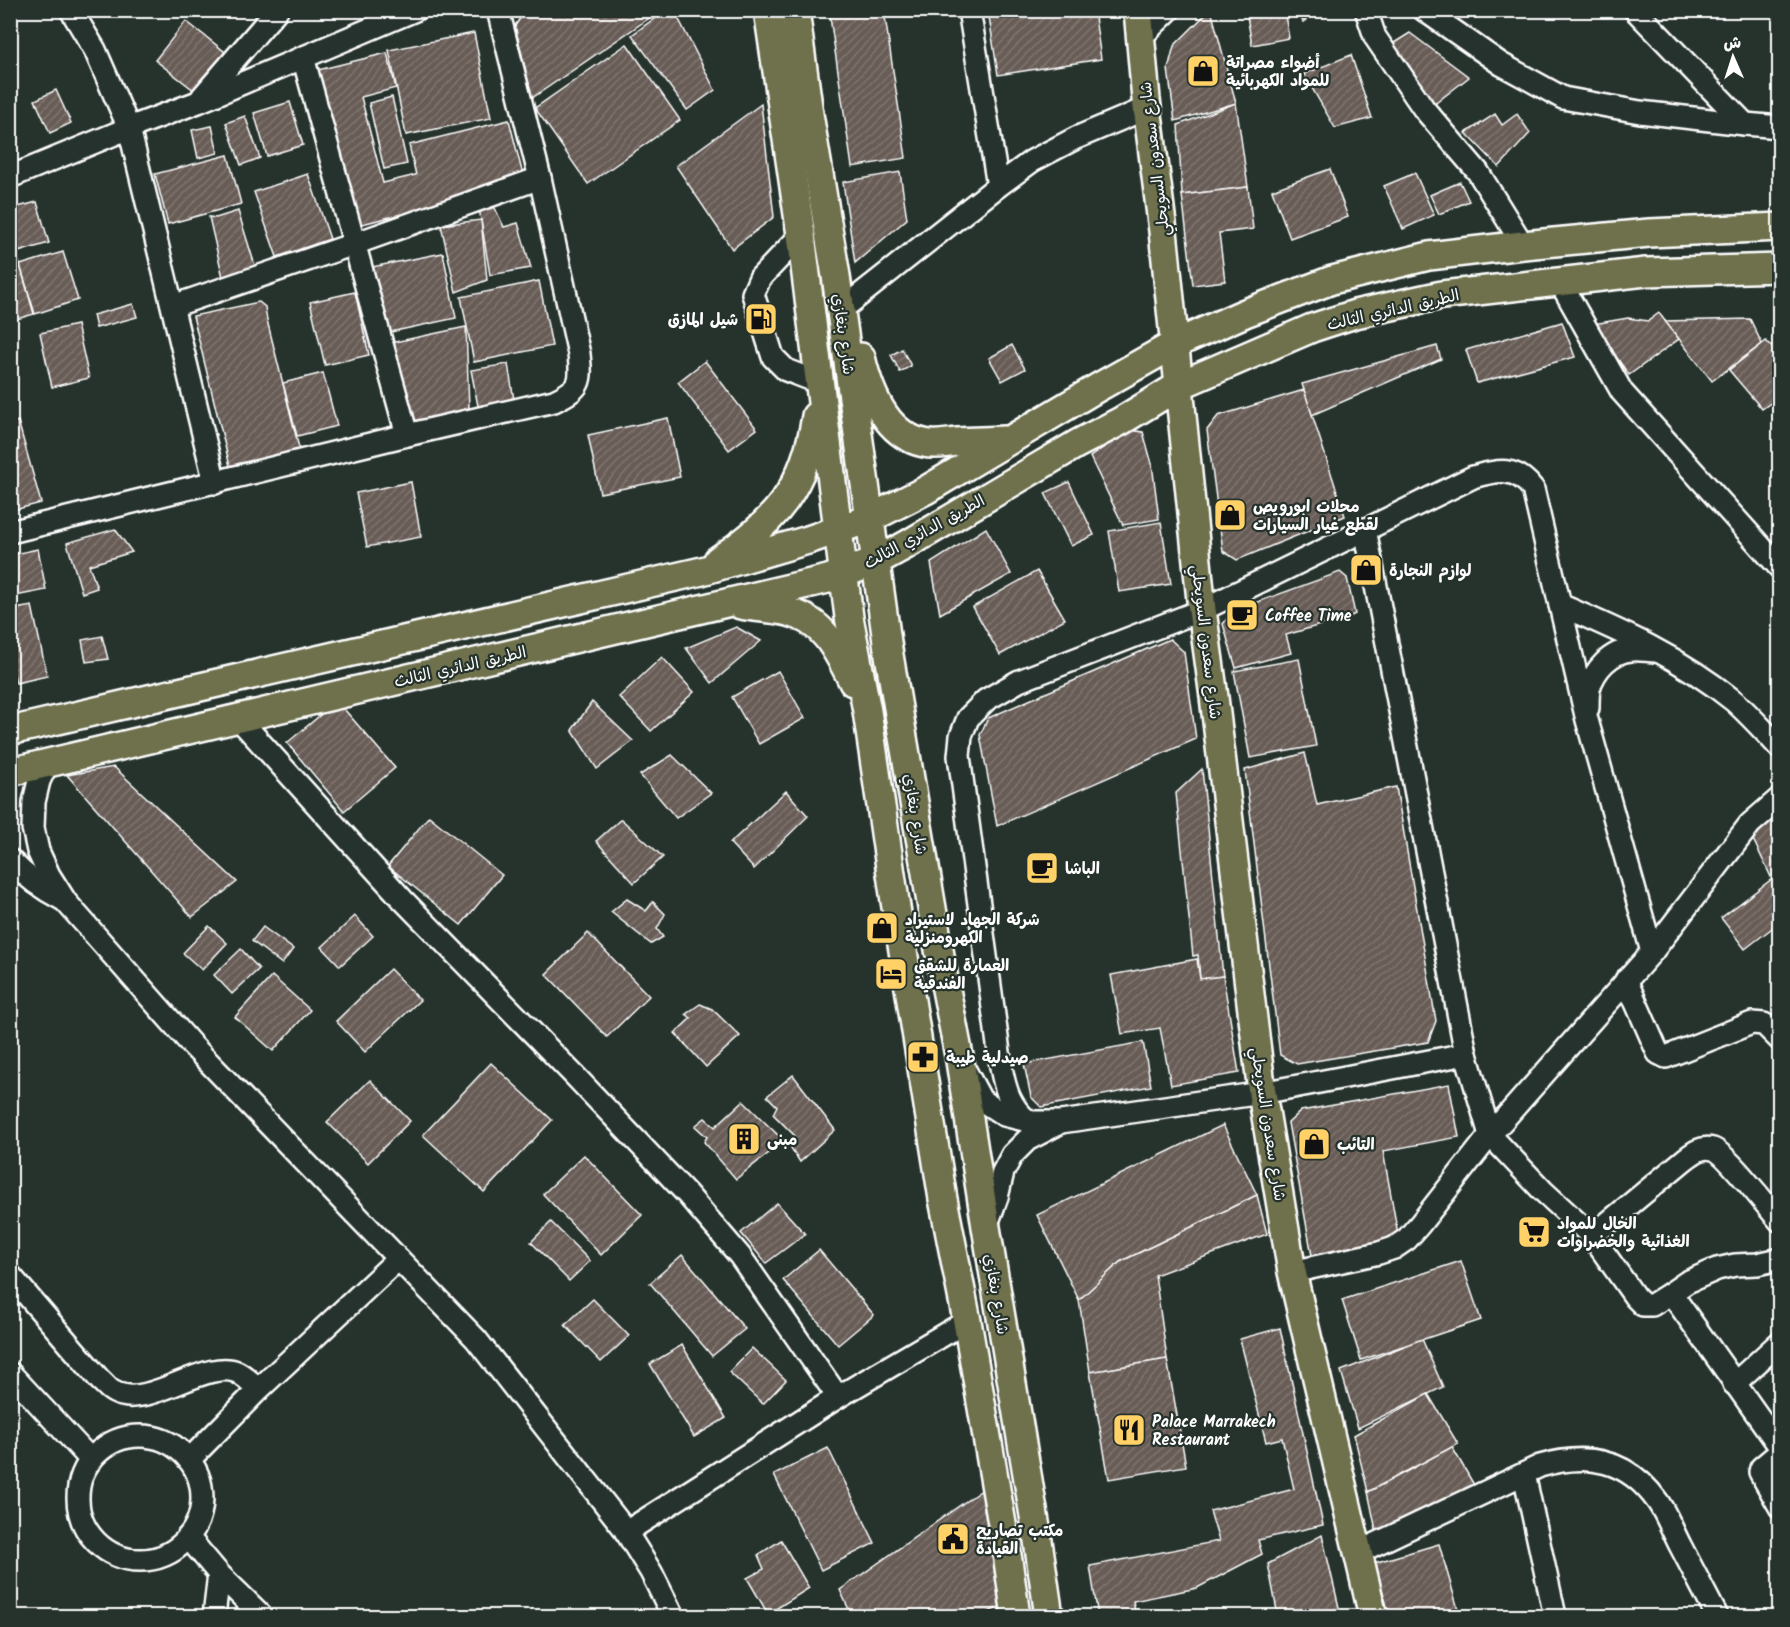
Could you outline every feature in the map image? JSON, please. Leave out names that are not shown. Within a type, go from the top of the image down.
[{"type":"main road","points":[[757,10],[774,44]]},
{"type":"main road","name":"شارع بنغازي","points":[[768,10],[801,235],[849,616],[867,711],[943,1199],[967,1321],[1016,1617]]},
{"type":"main road","name":"شارع بنغازي","points":[[795,10],[809,114],[836,276],[875,562],[932,913],[960,1060],[1049,1617]]},
{"type":"main road","name":"شارع سعدون السويحلي","points":[[1138,10],[1147,108],[1180,385],[1202,610],[1262,1093],[1292,1272],[1373,1617]]},
{"type":"main road","points":[[10,731],[702,571],[808,540],[869,519],[926,490],[1175,344],[1245,313],[1332,280],[1429,256],[1649,233],[1779,227]]},
{"type":"main road","name":"الطريق الدائري الثالث","points":[[10,772],[805,585],[843,573],[875,562],[1180,385],[1312,327],[1355,314],[1442,295],[1646,272],[1779,268]]},
{"type":"main road","points":[[836,276],[867,381],[878,407],[899,430],[924,443],[1008,440]]},
{"type":"main road","points":[[702,571],[756,532],[777,511],[793,489],[806,462],[813,437],[821,386]]},
{"type":"main road","points":[[728,603],[789,612],[809,620],[825,633],[867,711]]},
{"type":"street","points":[[71,10],[94,50],[129,128],[215,483]]},
{"type":"street","points":[[198,102],[277,10]]},
{"type":"street","points":[[10,177],[198,102],[415,10]]},
{"type":"street","points":[[10,532],[555,401],[569,394],[579,384],[581,370],[579,354],[540,178],[498,10]]},
{"type":"street","points":[[969,10],[998,186]]},
{"type":"street","points":[[1140,38],[1170,10]]},
{"type":"street","points":[[1366,10],[1375,37],[1424,110],[1478,172],[1523,245]]},
{"type":"street","points":[[1425,10],[1501,64],[1563,98],[1640,112],[1779,127]]},
{"type":"street","points":[[1635,10],[1745,124]]},
{"type":"street","points":[[303,57],[407,435]]},
{"type":"street","points":[[846,306],[1032,161],[1076,138],[1147,108]]},
{"type":"street","points":[[172,306],[540,178]]},
{"type":"street","points":[[801,235],[760,278],[753,294],[773,357],[786,370],[821,386]]},
{"type":"street","points":[[1560,282],[1622,392],[1779,568]]},
{"type":"street","points":[[1028,1121],[1020,1115],[1010,1100],[1001,1067],[960,774],[961,736],[968,718],[986,700],[1019,681],[1202,610],[1473,477],[1494,471],[1509,471],[1525,478],[1533,489],[1587,720],[1652,952]]},
{"type":"street","points":[[1365,529],[1466,1054],[1490,1135],[1543,1191],[1592,1236],[1643,1305],[1652,1305],[1687,1282],[1717,1269],[1757,1264],[1779,1258]]},
{"type":"street","points":[[1560,605],[1662,652],[1708,682],[1736,703],[1779,748]]},
{"type":"street","points":[[1587,720],[1589,689],[1604,662],[1630,650],[1662,652]]},
{"type":"street","points":[[239,719],[403,900],[687,1194],[740,1256],[838,1397]]},
{"type":"street","points":[[47,764],[33,802],[33,828],[38,851],[45,867],[66,902],[192,1045],[476,1339],[626,1532],[651,1572],[673,1617]]},
{"type":"street","points":[[1292,1272],[1380,1253],[1407,1239],[1490,1135],[1652,952],[1750,824],[1779,798]]},
{"type":"street","points":[[10,860],[43,889],[66,902]]},
{"type":"street","points":[[1626,980],[1658,1053],[1666,1057],[1752,1023],[1764,1024],[1779,1040]]},
{"type":"street","points":[[960,1060],[981,1100],[1004,1115],[1028,1121],[1061,1122],[1262,1093],[1466,1054]]},
{"type":"street","points":[[986,1227],[1003,1172],[1012,1155],[1027,1140],[1061,1122]]},
{"type":"street","points":[[1592,1236],[1684,1160],[1705,1148],[1718,1151],[1779,1221]]},
{"type":"street","points":[[189,1460],[259,1389],[398,1259]]},
{"type":"street","points":[[10,1275],[100,1380],[113,1392],[124,1396],[149,1394],[217,1370],[236,1371],[259,1389]]},
{"type":"street","points":[[1671,1293],[1779,1449],[1760,1472],[1779,1506]]},
{"type":"street","points":[[626,1532],[838,1397],[967,1321]]},
{"type":"street","points":[[1734,1384],[1779,1342]]},
{"type":"street","points":[[10,1373],[91,1460]]},
{"type":"street","points":[[131,1437],[147,1437],[162,1441],[177,1449],[189,1460],[197,1475],[201,1491],[201,1507],[197,1523],[188,1538],[176,1549],[161,1557],[145,1560],[128,1559],[112,1554],[89,1534],[81,1520],[78,1489],[91,1460],[102,1449],[116,1441],[131,1437]]},
{"type":"street","points":[[1357,1553],[1540,1466],[1560,1460],[1605,1461],[1625,1470],[1644,1484],[1659,1503],[1717,1617]]},
{"type":"street","points":[[1524,1474],[1555,1617]]},
{"type":"street","points":[[188,1538],[219,1574],[262,1617]]},
{"type":"street","points":[[214,1617],[219,1574]]},
{"type":"building","points":[[525,10],[661,10],[532,98],[515,26]]},
{"type":"building","points":[[666,10],[674,10],[715,90],[687,110],[632,35]]},
{"type":"building","points":[[829,10],[884,10],[906,158],[852,167]]},
{"type":"building","points":[[988,10],[1094,10],[1101,59],[998,75]]},
{"type":"building","points":[[1210,10],[1236,103],[1175,121],[1168,69],[1174,46]]},
{"type":"building","points":[[1246,10],[1284,10],[1289,38],[1252,45]]},
{"type":"building","points":[[1298,10],[1319,10],[1303,22]]},
{"type":"building","points":[[186,21],[225,52],[195,91],[155,60]]},
{"type":"building","points":[[474,33],[491,118],[406,135],[389,50]]},
{"type":"building","points":[[1410,33],[1469,77],[1427,110],[1389,46]]},
{"type":"building","points":[[627,44],[680,120],[588,184],[535,108]]},
{"type":"building","points":[[387,53],[396,88],[361,97],[383,183],[416,175],[409,145],[509,120],[525,183],[354,226],[314,71]]},
{"type":"building","points":[[1351,55],[1372,118],[1335,128],[1304,74]]},
{"type":"building","points":[[56,90],[71,123],[50,133],[35,100]]},
{"type":"building","points":[[392,97],[407,164],[384,169],[369,103]]},
{"type":"building","points":[[290,102],[303,145],[267,156],[254,113]]},
{"type":"building","points":[[1236,103],[1248,187],[1182,195],[1178,125]]},
{"type":"building","points":[[761,104],[774,217],[732,249],[676,166]]},
{"type":"building","points":[[1495,114],[1502,125],[1517,114],[1530,133],[1499,167],[1466,133]]},
{"type":"building","points":[[245,116],[260,158],[241,165],[226,123]]},
{"type":"building","points":[[212,126],[218,153],[198,158],[192,130]]},
{"type":"building","points":[[228,155],[241,204],[168,224],[155,174]]},
{"type":"building","points":[[1330,169],[1348,217],[1290,238],[1272,190]]},
{"type":"building","points":[[900,172],[907,219],[855,263],[843,182]]},
{"type":"building","points":[[1415,173],[1434,215],[1403,229],[1384,186]]},
{"type":"building","points":[[308,174],[330,239],[277,257],[254,192]]},
{"type":"building","points":[[1460,182],[1469,201],[1439,214],[1430,195]]},
{"type":"building","points":[[1248,187],[1253,229],[1219,233],[1225,281],[1193,285],[1182,195]]},
{"type":"building","points":[[37,202],[49,243],[18,252],[10,225],[10,209]]},
{"type":"building","points":[[494,206],[504,227],[518,223],[531,268],[490,275],[479,208]]},
{"type":"building","points":[[238,211],[257,272],[224,282],[209,217],[216,218]]},
{"type":"building","points":[[481,220],[487,280],[456,292],[441,225]]},
{"type":"building","points":[[10,226],[16,247],[10,248]]},
{"type":"building","points":[[63,252],[78,300],[35,314],[20,265]]},
{"type":"building","points":[[443,253],[456,318],[381,334],[367,268]]},
{"type":"building","points":[[17,255],[34,314],[10,321],[10,257]]},
{"type":"building","points":[[539,281],[552,346],[474,362],[461,297]]},
{"type":"building","points":[[355,292],[369,355],[325,365],[310,302]]},
{"type":"building","points":[[259,302],[265,307],[300,452],[230,466],[193,316]]},
{"type":"building","points":[[133,304],[137,317],[96,328],[93,315]]},
{"type":"building","points":[[1659,313],[1679,339],[1629,375],[1593,324],[1628,318],[1648,321]]},
{"type":"building","points":[[1750,319],[1762,344],[1712,381],[1665,321]]},
{"type":"building","points":[[1562,322],[1575,357],[1477,383],[1466,350]]},
{"type":"building","points":[[77,325],[89,378],[52,387],[40,333]]},
{"type":"building","points":[[466,327],[469,408],[409,424],[390,343]]},
{"type":"building","points":[[1766,341],[1780,356],[1780,396],[1762,409],[1729,370]]},
{"type":"building","points":[[1012,345],[1025,369],[1002,381],[989,358]]},
{"type":"building","points":[[1437,346],[1441,359],[1312,415],[1302,384]]},
{"type":"building","points":[[902,349],[911,366],[900,372],[891,355]]},
{"type":"building","points":[[705,361],[757,429],[729,450],[678,382]]},
{"type":"building","points":[[508,364],[514,400],[478,406],[471,370]]},
{"type":"building","points":[[323,373],[337,426],[297,436],[283,383]]},
{"type":"building","points":[[1304,390],[1345,516],[1237,560],[1223,551],[1207,430],[1218,416]]},
{"type":"building","points":[[668,418],[680,477],[600,493],[588,435]]},
{"type":"building","points":[[18,421],[41,503],[10,511],[10,424]]},
{"type":"building","points":[[1129,430],[1143,432],[1152,464],[1159,519],[1123,525],[1090,457]]},
{"type":"building","points":[[411,482],[421,537],[367,547],[356,493]]},
{"type":"building","points":[[1069,482],[1094,535],[1071,546],[1045,493]]},
{"type":"building","points":[[1161,522],[1171,584],[1119,592],[1109,531]]},
{"type":"building","points":[[986,528],[1011,574],[940,614],[931,563]]},
{"type":"building","points":[[115,529],[132,552],[89,565],[97,588],[82,593],[67,543]]},
{"type":"building","points":[[38,549],[46,590],[10,597],[10,555]]},
{"type":"building","points":[[1037,571],[1065,619],[1000,655],[973,607]]},
{"type":"building","points":[[1340,572],[1347,578],[1355,614],[1286,635],[1291,653],[1236,668],[1223,624],[1233,611]]},
{"type":"building","points":[[32,606],[47,676],[16,683],[10,660],[10,610]]},
{"type":"building","points":[[736,627],[761,641],[712,683],[686,648]]},
{"type":"building","points":[[102,636],[108,659],[86,662],[82,640]]},
{"type":"building","points":[[1170,639],[1184,652],[1196,739],[997,826],[980,735],[988,718]]},
{"type":"building","points":[[662,657],[694,692],[651,731],[619,697]]},
{"type":"building","points":[[1299,659],[1316,746],[1250,758],[1234,671]]},
{"type":"building","points":[[778,671],[805,718],[759,744],[732,697]]},
{"type":"building","points":[[337,701],[395,768],[344,811],[287,743]]},
{"type":"building","points":[[592,702],[633,741],[597,769],[572,730]]},
{"type":"building","points":[[1305,753],[1317,805],[1396,787],[1436,1021],[1428,1042],[1297,1064],[1280,1055],[1245,770]]},
{"type":"building","points":[[672,755],[711,793],[676,818],[640,775]]},
{"type":"building","points":[[114,767],[237,882],[192,917],[67,775]]},
{"type":"building","points":[[1202,769],[1223,976],[1200,979],[1198,955],[1193,956],[1176,793]]},
{"type":"building","points":[[786,791],[808,816],[754,869],[730,843]]},
{"type":"building","points":[[429,816],[502,875],[461,925],[388,866]]},
{"type":"building","points":[[1777,817],[1780,822],[1780,872],[1772,879],[1750,833]]},
{"type":"building","points":[[621,819],[663,857],[634,883],[596,841]]},
{"type":"building","points":[[1772,879],[1780,888],[1780,922],[1745,949],[1721,918]]},
{"type":"building","points":[[627,899],[646,911],[653,902],[665,914],[657,929],[663,937],[651,944],[611,912]]},
{"type":"building","points":[[355,916],[373,936],[340,966],[322,947]]},
{"type":"building","points":[[209,926],[227,943],[202,970],[183,953]]},
{"type":"building","points":[[263,927],[293,949],[282,964],[252,941]]},
{"type":"building","points":[[588,933],[649,996],[607,1037],[546,974]]},
{"type":"building","points":[[241,949],[259,969],[232,994],[214,975]]},
{"type":"building","points":[[1197,959],[1200,979],[1223,976],[1239,1073],[1171,1085],[1160,1028],[1122,1034],[1111,975]]},
{"type":"building","points":[[390,969],[420,1000],[365,1052],[336,1021]]},
{"type":"building","points":[[272,976],[310,1010],[273,1051],[235,1017]]},
{"type":"building","points":[[700,1004],[712,1009],[740,1036],[706,1067],[675,1033],[691,1018],[686,1014]]},
{"type":"building","points":[[1143,1042],[1151,1086],[1041,1107],[1031,1097],[1024,1064]]},
{"type":"building","points":[[491,1063],[552,1120],[484,1192],[423,1135]]},
{"type":"building","name":"مبنى","points":[[793,1075],[835,1130],[800,1162],[791,1148],[795,1136],[773,1114],[777,1106],[767,1096]]},
{"type":"building","points":[[370,1080],[410,1121],[368,1163],[327,1122]]},
{"type":"building","points":[[1449,1084],[1459,1137],[1383,1151],[1399,1240],[1312,1256],[1288,1123],[1301,1111]]},
{"type":"building","name":"مبنى","points":[[743,1101],[784,1141],[736,1179],[704,1142],[707,1137],[695,1126],[705,1118],[715,1127]]},
{"type":"building","points":[[1223,1125],[1257,1195],[1120,1262],[1079,1300],[1037,1215]]},
{"type":"building","points":[[584,1155],[642,1215],[601,1255],[543,1194]]},
{"type":"building","points":[[1257,1195],[1267,1234],[1155,1275],[1167,1359],[1090,1372],[1079,1300],[1120,1262]]},
{"type":"building","points":[[777,1203],[805,1234],[766,1263],[741,1233]]},
{"type":"building","points":[[551,1222],[590,1261],[569,1281],[531,1242]]},
{"type":"building","points":[[819,1250],[874,1315],[838,1345],[783,1280]]},
{"type":"building","points":[[682,1255],[745,1329],[712,1356],[650,1283]]},
{"type":"building","points":[[1461,1261],[1481,1320],[1361,1360],[1342,1300]]},
{"type":"building","points":[[593,1299],[629,1336],[601,1362],[565,1325]]},
{"type":"building","points":[[1280,1328],[1323,1525],[1258,1540],[1262,1554],[1197,1588],[1133,1601],[1136,1616],[1098,1616],[1090,1566],[1219,1541],[1210,1511],[1294,1489],[1282,1438],[1266,1442],[1240,1339]]},
{"type":"building","points":[[1422,1339],[1443,1387],[1358,1428],[1341,1371]]},
{"type":"building","points":[[682,1345],[726,1418],[694,1437],[650,1364]]},
{"type":"building","points":[[752,1348],[786,1380],[763,1404],[729,1372]]},
{"type":"building","points":[[1167,1359],[1186,1466],[1109,1479],[1090,1372]]},
{"type":"building","points":[[1428,1394],[1458,1444],[1368,1492],[1354,1435]]},
{"type":"building","points":[[1452,1447],[1474,1485],[1377,1535],[1368,1492]]},
{"type":"building","points":[[828,1448],[875,1543],[821,1570],[774,1475]]},
{"type":"building","name":"مكتب تصاريح القيادة","points":[[986,1487],[1004,1605],[980,1616],[852,1616],[840,1590]]},
{"type":"building","points":[[1322,1535],[1341,1616],[1278,1616],[1268,1564]]},
{"type":"building","points":[[781,1540],[809,1588],[768,1614],[747,1578],[764,1569],[758,1555]]},
{"type":"building","points":[[1439,1544],[1460,1616],[1390,1616],[1374,1563]]},
{"type":"place","name":"أضواء مصراتة للمواد الكهربائية","points":[[1203,71]]},
{"type":"place","name":"شيل المازق","points":[[761,319]]},
{"type":"place","name":"محلات ابورويص لقطع غيار السيارات","points":[[1230,515]]},
{"type":"place","name":"لوازم النجارة","points":[[1366,570]]},
{"type":"place","name":"Coffee Time","points":[[1242,615]]},
{"type":"place","name":"الباشا","points":[[1042,868]]},
{"type":"place","name":"شركة الجهاد لاستيراد الكهرومنزلية","points":[[882,928]]},
{"type":"place","name":"العمارة للشقق الفندقية","points":[[891,974]]},
{"type":"place","name":"صيدلية طيبة","points":[[923,1057]]},
{"type":"place","name":"مبنى","points":[[744,1139]]},
{"type":"place","name":"التائب","points":[[1314,1144]]},
{"type":"place","name":"الخال للمواد الغذائية والخضراوات","points":[[1534,1232]]},
{"type":"place","name":"Palace Marrakech Restaurant","points":[[1129,1430]]},
{"type":"place","name":"مكتب تصاريح القيادة","points":[[953,1539]]}]
